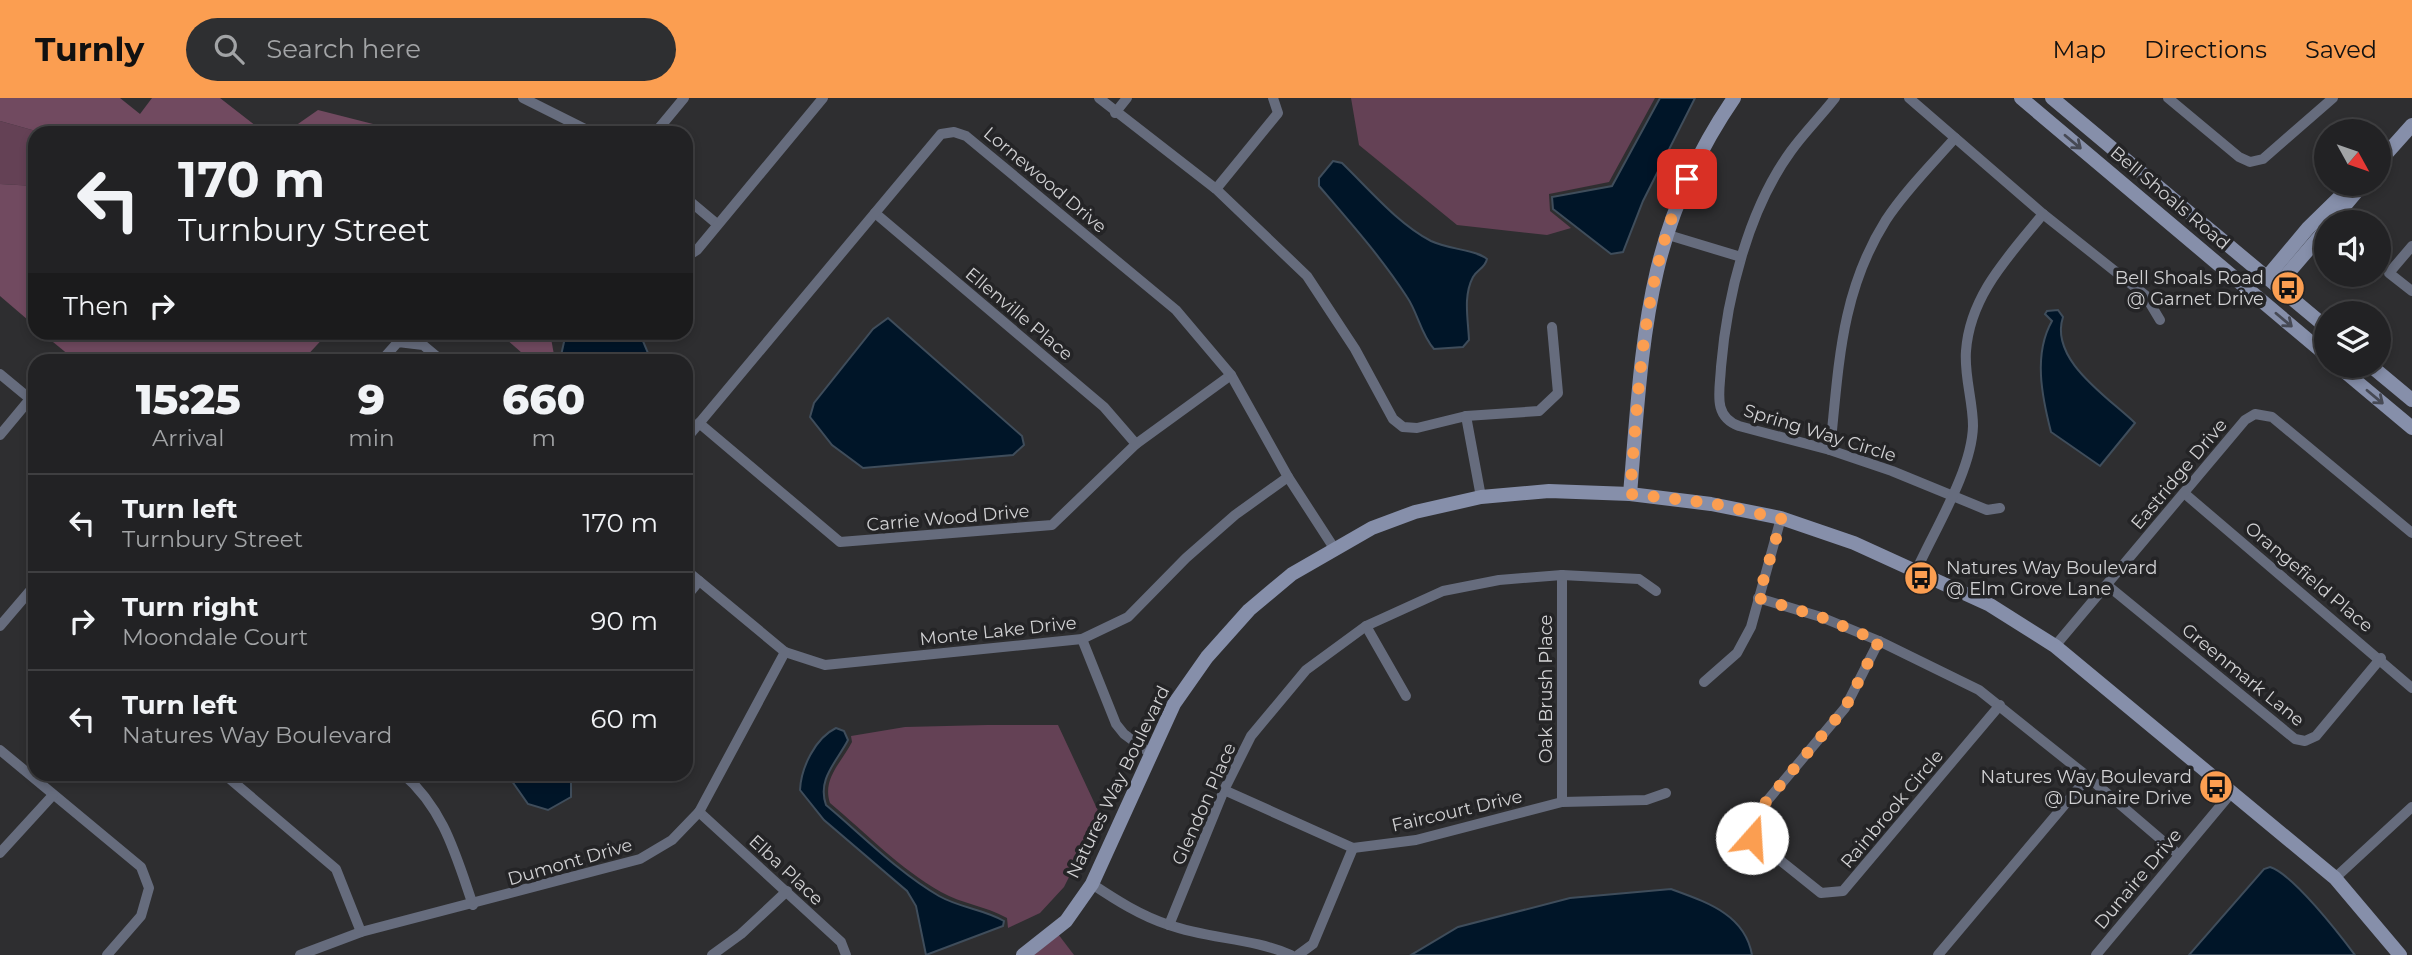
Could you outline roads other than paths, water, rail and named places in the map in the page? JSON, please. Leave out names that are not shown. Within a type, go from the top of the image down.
[{"type":"street","points":[[523,98],[545,101],[582,126]]},
{"type":"street","points":[[661,126],[684,98]]},
{"type":"street","points":[[693,252],[823,98]]},
{"type":"street","points":[[1098,98],[1216,189],[1307,276],[1355,349],[1393,419],[1404,427],[1417,428],[1466,416],[1539,411],[1558,393],[1552,327]]},
{"type":"street","points":[[1115,113],[1127,98]]},
{"type":"street","points":[[1216,189],[1278,113],[1273,98]]},
{"type":"street","points":[[1630,494],[1646,316],[1665,234],[1693,165],[1734,98]]},
{"type":"street","name":"Spring Way Circle","points":[[1835,98],[1790,153],[1763,203],[1741,257],[1725,322],[1718,408],[1726,421],[1830,450],[1892,471],[1987,510],[2000,508]]},
{"type":"street","points":[[1909,98],[2043,214],[2145,295],[2160,320]]},
{"type":"street","name":"Bell Shoals Road","points":[[2021,98],[2314,345]]},
{"type":"street","name":"Bell Shoals Road","points":[[2052,98],[2314,317]]},
{"type":"street","points":[[2168,98],[2239,158],[2250,162],[2263,159],[2333,98]]},
{"type":"street","points":[[2391,148],[2412,125]]},
{"type":"street","name":"Lornewood Drive","points":[[693,430],[941,135],[954,132],[966,136],[1176,310],[1231,375],[1288,477],[1334,548]]},
{"type":"street","points":[[1830,450],[1844,324],[1855,279],[1888,217],[1955,138]]},
{"type":"street","points":[[2272,282],[2308,228],[2341,196]]},
{"type":"street","points":[[2341,210],[2353,196]]},
{"type":"street","points":[[693,204],[717,224]]},
{"type":"street","name":"Ellenville Place","points":[[875,213],[1104,407],[1136,444]]},
{"type":"street","points":[[1917,569],[1966,461],[1973,426],[1966,351],[1976,306],[1992,276],[2043,214]]},
{"type":"street","points":[[1665,234],[1741,257]]},
{"type":"street","points":[[2272,282],[2314,241]]},
{"type":"street","points":[[2412,246],[2389,272],[2412,291]]},
{"type":"street","points":[[387,354],[398,342],[423,345],[434,354]]},
{"type":"street","points":[[0,374],[28,397]]},
{"type":"street","name":"Carrie Wood Drive","points":[[699,423],[840,542],[1052,525],[1136,444],[1231,375]]},
{"type":"street","points":[[2352,378],[2412,428]]},
{"type":"street","points":[[2385,378],[2412,400]]},
{"type":"street","points":[[0,435],[28,406]]},
{"type":"street","name":"Eastridge Drive","points":[[2056,646],[2245,420],[2263,413],[2272,416],[2412,533]]},
{"type":"street","points":[[1466,416],[1481,497]]},
{"type":"street","name":"Monte Lake Drive","points":[[693,576],[785,652],[825,665],[1082,639],[1128,617],[1195,549],[1235,515],[1288,477]]},
{"type":"street","name":"Natures Way Boulevard","points":[[1026,954],[1066,921],[1092,884],[1174,704],[1207,657],[1249,610],[1292,574],[1372,528],[1415,512],[1481,497],[1549,491],[1630,494],[1711,503],[1782,519],[1854,543],[1917,569],[2014,618],[2056,646],[2335,878],[2400,955]]},
{"type":"street","name":"Orangefield Place","points":[[2184,493],[2381,658],[2412,688]]},
{"type":"street","points":[[1704,682],[1737,653],[1751,626],[1782,519]]},
{"type":"street","name":"Glendon Place","points":[[1169,925],[1224,790],[1251,736],[1306,670],[1366,626],[1443,591],[1499,580],[1562,575],[1639,579],[1656,591]]},
{"type":"street","name":"Oak Brush Place","points":[[1562,575],[1562,802]]},
{"type":"street","points":[[693,588],[699,581]]},
{"type":"street","name":"Greenmark Lane","points":[[2107,585],[2295,739],[2305,741],[2316,736],[2381,658]]},
{"type":"street","points":[[0,626],[28,593]]},
{"type":"street","points":[[1758,598],[1821,617],[1879,641],[1979,690],[2088,777],[2178,854]]},
{"type":"street","points":[[1366,626],[1406,696]]},
{"type":"street","points":[[1082,639],[1116,724],[1124,734],[1150,753]]},
{"type":"street","name":"Rainbrook Circle","points":[[1879,641],[1845,708],[1756,814],[1752,838],[1821,893],[1843,891],[2000,705]]},
{"type":"street","name":"Dumont Drive","points":[[300,955],[361,932],[473,905],[640,859],[672,840],[699,812],[785,652]]},
{"type":"street","points":[[0,750],[28,774]]},
{"type":"street","points":[[1938,955],[2088,777]]},
{"type":"street","points":[[37,781],[141,867],[149,888],[141,916],[107,955]]},
{"type":"street","points":[[232,781],[336,869],[361,932]]},
{"type":"street","points":[[410,781],[419,788],[448,829],[473,905]]},
{"type":"street","points":[[1224,790],[1353,848],[1313,944],[1298,955]]},
{"type":"street","name":"Dunaire Drive","points":[[2095,955],[2232,792]]},
{"type":"street","name":"Faircourt Drive","points":[[1353,848],[1416,840],[1562,802],[1646,800],[1666,793]]},
{"type":"street","points":[[0,853],[53,795]]},
{"type":"street","points":[[2335,878],[2412,807]]},
{"type":"street","name":"Elba Place","points":[[699,812],[841,942],[846,955]]},
{"type":"street","points":[[1092,884],[1130,909],[1169,925],[1226,939],[1265,943],[1291,955]]},
{"type":"street","points":[[712,955],[741,934],[787,891]]},
{"type":"water","points":[[1660,98],[1695,98],[1643,201],[1623,252],[1611,254],[1553,209],[1552,197],[1612,186]]},
{"type":"water","points":[[1333,161],[1342,163],[1384,205],[1419,234],[1438,244],[1487,259],[1470,284],[1467,307],[1469,340],[1463,347],[1434,349],[1411,303],[1397,282],[1319,186],[1319,178]]},
{"type":"water","points":[[2058,310],[2063,317],[2061,333],[2065,348],[2073,363],[2135,423],[2100,466],[2051,432],[2042,390],[2041,361],[2046,334],[2052,321],[2045,314],[2047,311]]},
{"type":"water","points":[[888,318],[1022,436],[1024,445],[1013,455],[863,468],[832,445],[810,417],[814,403],[873,329]]},
{"type":"water","points":[[564,340],[642,340],[648,353],[647,354],[561,354]]},
{"type":"water","points":[[836,728],[844,731],[848,740],[826,779],[826,805],[895,865],[924,886],[947,900],[1004,921],[1003,926],[926,955],[916,906],[907,891],[824,820],[800,790],[810,754],[828,733]]},
{"type":"water","points":[[512,781],[571,781],[571,797],[548,810],[528,804]]},
{"type":"water","points":[[2270,867],[2280,872],[2303,893],[2355,955],[2189,955],[2264,869]]},
{"type":"water","points":[[1671,889],[1710,905],[1733,920],[1748,941],[1752,955],[1411,955],[1458,927],[1570,898]]},
{"type":"place","name":"Bell Shoals Road @ Garnet Drive","points":[[2288,288]]},
{"type":"place","name":"Natures Way Boulevard @ Elm Grove Lane","points":[[1921,578]]},
{"type":"place","name":"Natures Way Boulevard @ Dunaire Drive","points":[[2216,787]]}]
